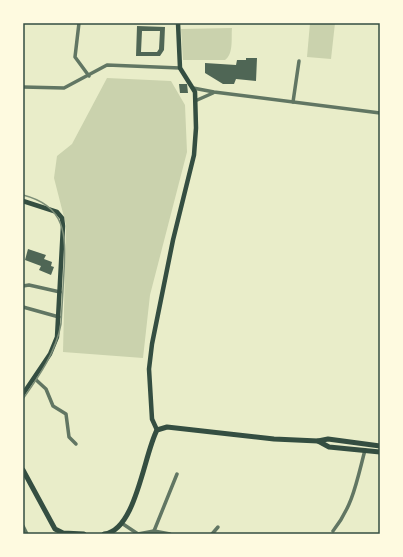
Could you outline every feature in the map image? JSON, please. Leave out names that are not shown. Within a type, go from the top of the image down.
[{"type":"main road","points":[[157,430],[152,418],[149,368],[165,277],[194,155],[196,128],[195,92],[180,68],[178,23]]},
{"type":"main road","points":[[23,201],[57,212],[62,218],[57,337],[52,349],[23,394]]},
{"type":"main road","points":[[104,534],[110,534],[123,524],[139,487],[151,441],[157,430],[167,427],[274,439],[318,441],[328,439],[380,446]]},
{"type":"main road","points":[[318,441],[329,447],[380,452]]},
{"type":"main road","points":[[23,470],[55,529],[63,533],[84,534]]},
{"type":"street","points":[[79,23],[75,57],[89,76]]},
{"type":"street","points":[[293,102],[299,61]]},
{"type":"street","points":[[23,87],[61,89],[89,76],[107,65],[180,68]]},
{"type":"street","points":[[193,88],[380,113]]},
{"type":"street","points":[[195,101],[214,92]]},
{"type":"street","points":[[23,286],[29,285],[60,292]]},
{"type":"street","points":[[23,307],[59,317]]},
{"type":"street","points":[[34,378],[46,389],[54,406],[66,414],[69,437],[76,444]]},
{"type":"street","points":[[333,531],[350,506],[365,450]]},
{"type":"street","points":[[154,531],[177,474]]},
{"type":"street","points":[[123,524],[138,534],[154,531],[170,534]]},
{"type":"street","points":[[23,526],[27,534]]},
{"type":"street","points":[[212,534],[218,527]]},
{"type":"green space","points":[[310,23],[335,23],[331,59],[307,57]]},
{"type":"green space","points":[[232,28],[231,50],[230,54],[225,60],[183,60],[181,29]]},
{"type":"green space","points":[[107,78],[171,81],[185,105],[187,152],[150,295],[143,358],[63,352],[66,225],[54,178],[57,156],[72,144]]},
{"type":"building","points":[[137,26],[165,27],[164,50],[160,56],[136,56]],"holes":[[[142,31],[160,31],[159,49],[157,52],[141,52]]]},
{"type":"building","points":[[246,58],[257,58],[256,81],[236,79],[234,84],[223,84],[205,73],[205,63],[236,65],[237,60],[246,60]]},
{"type":"building","points":[[179,84],[187,84],[188,93],[180,93]]},
{"type":"building","points":[[28,249],[46,255],[44,259],[52,262],[51,266],[54,267],[51,275],[39,270],[41,266],[25,260]]},
{"type":"railway","points":[[23,195],[48,206],[55,214],[60,223],[63,234],[65,258],[61,324],[59,334],[51,354],[35,382],[23,399]]}]
